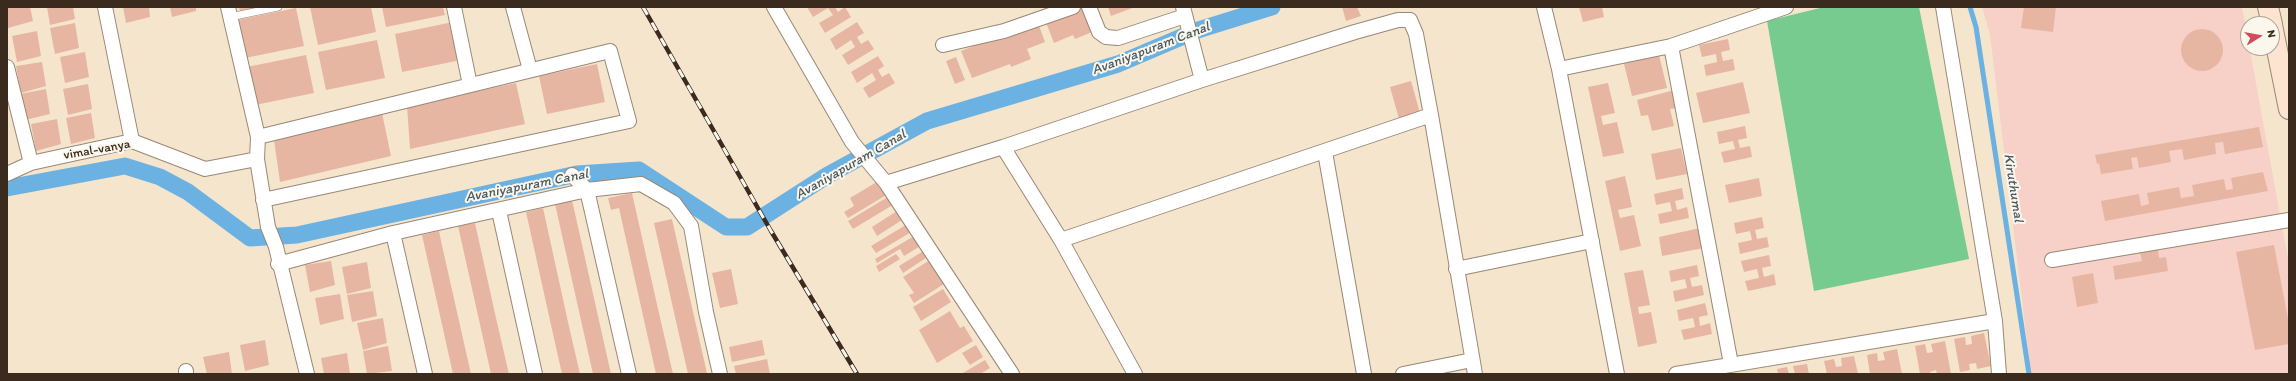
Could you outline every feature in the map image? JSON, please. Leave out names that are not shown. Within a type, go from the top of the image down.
[{"type":"main road","points":[[2278,56],[2289,108]]},
{"type":"street","points":[[104,7],[132,141]]},
{"type":"street","points":[[454,7],[470,85]]},
{"type":"street","points":[[513,7],[530,70]]},
{"type":"street","points":[[774,7],[852,142],[886,183],[1012,374]]},
{"type":"street","points":[[943,45],[1004,31],[1073,7]]},
{"type":"street","points":[[1089,7],[1099,32],[1106,37],[1118,38],[1184,15],[1202,80]]},
{"type":"street","points":[[1544,7],[1559,69],[1617,374]]},
{"type":"street","points":[[1559,69],[1671,46],[1786,7]]},
{"type":"street","points":[[1943,7],[1995,322],[1999,374]]},
{"type":"street","points":[[229,12],[258,137],[257,159],[268,227],[276,247],[278,264],[308,374]]},
{"type":"street","points":[[886,183],[1003,147],[1202,80],[1355,32],[1398,20],[1410,20],[1416,34],[1431,115],[1473,367],[1404,374]]},
{"type":"street","points":[[1671,46],[1731,364]]},
{"type":"street","points":[[258,137],[610,51],[629,121],[263,200]]},
{"type":"street","points":[[7,67],[30,163]]},
{"type":"street","points":[[1061,240],[1431,115]]},
{"type":"street","name":"vimal-vanya","points":[[7,174],[30,163],[132,141],[205,170],[257,159]]},
{"type":"street","points":[[1003,147],[1061,240],[1135,374]]},
{"type":"street","points":[[1325,152],[1364,374]]},
{"type":"street","points":[[572,175],[587,190],[629,374]]},
{"type":"street","points":[[278,264],[393,233],[499,211],[587,190],[641,184],[674,203],[691,226],[706,312],[720,374]]},
{"type":"street","points":[[499,211],[535,374]]},
{"type":"street","points":[[2052,260],[2289,220]]},
{"type":"street","points":[[393,233],[425,374]]},
{"type":"street","points":[[1456,269],[1592,241]]},
{"type":"street","points":[[1676,374],[1995,322]]},
{"type":"lane","points":[[229,12],[278,7]]},
{"type":"shaded area","points":[[1982,7],[2242,7],[2244,16],[2240,16],[2240,56],[2251,56],[2289,264],[2289,374],[2031,374],[1990,35]]},
{"type":"green space","points":[[1824,7],[1919,7],[1969,259],[1814,291],[1767,21]]},
{"type":"building","points":[[7,7],[30,7],[33,21],[8,28]]},
{"type":"building","points":[[47,7],[73,7],[75,19],[50,25]]},
{"type":"building","points":[[123,7],[149,7],[150,17],[126,23]]},
{"type":"building","points":[[170,7],[196,7],[196,11],[172,17]]},
{"type":"building","points":[[239,7],[261,7],[261,8],[240,12]]},
{"type":"building","points":[[310,7],[371,7],[376,32],[318,45]]},
{"type":"building","points":[[382,7],[443,7],[445,15],[386,27]]},
{"type":"building","points":[[807,7],[835,7],[838,12],[845,7],[851,17],[825,33],[819,23],[833,15],[828,8],[813,17]]},
{"type":"building","points":[[1078,7],[1082,7],[1092,32],[1075,39],[1073,35],[1054,43],[1045,20]]},
{"type":"building","points":[[1108,7],[1135,7],[1111,16]]},
{"type":"building","points":[[1342,7],[1357,7],[1361,16],[1346,21]]},
{"type":"building","points":[[1579,7],[1602,7],[1604,17],[1583,22]]},
{"type":"building","points":[[2024,7],[2056,7],[2053,32],[2021,28]]},
{"type":"building","points":[[296,8],[304,46],[245,58],[237,20]]},
{"type":"building","points":[[453,22],[461,60],[402,72],[395,34]]},
{"type":"building","points":[[857,22],[864,33],[857,37],[861,44],[868,40],[874,49],[848,65],[842,55],[855,47],[851,40],[836,50],[830,39]]},
{"type":"building","points":[[75,23],[79,48],[55,54],[50,28]]},
{"type":"building","points":[[1038,23],[1045,42],[1027,49],[1031,59],[1011,67],[1010,64],[972,78],[961,51],[998,36]]},
{"type":"building","points":[[2198,29],[2206,29],[2214,32],[2220,38],[2223,50],[2220,62],[2214,68],[2206,71],[2198,71],[2190,68],[2184,62],[2181,54],[2181,46],[2184,38],[2190,32]]},
{"type":"building","points":[[37,31],[41,56],[17,62],[12,36]]},
{"type":"building","points":[[1728,39],[1730,50],[1721,52],[1723,61],[1733,59],[1735,70],[1706,76],[1704,65],[1717,62],[1716,54],[1702,57],[1699,45]]},
{"type":"building","points":[[377,40],[385,78],[326,90],[318,52]]},
{"type":"building","points":[[1658,51],[1667,88],[1632,96],[1623,60]]},
{"type":"building","points":[[85,52],[89,77],[65,83],[60,57]]},
{"type":"building","points":[[306,55],[314,93],[255,105],[247,67]]},
{"type":"building","points":[[878,56],[884,66],[878,70],[882,77],[889,73],[895,83],[869,98],[863,88],[876,80],[872,73],[857,83],[851,72]]},
{"type":"building","points":[[956,57],[965,80],[955,84],[946,61]]},
{"type":"building","points":[[42,62],[46,86],[21,93],[16,66]]},
{"type":"building","points":[[597,64],[605,102],[547,114],[539,76]]},
{"type":"building","points":[[1411,81],[1420,113],[1399,119],[1390,87]]},
{"type":"building","points":[[1743,82],[1750,113],[1703,123],[1696,93]]},
{"type":"building","points":[[516,83],[525,124],[410,149],[407,106]]},
{"type":"building","points":[[1608,83],[1615,113],[1601,116],[1603,125],[1617,122],[1624,153],[1603,157],[1588,87]]},
{"type":"building","points":[[88,84],[92,109],[68,115],[63,89]]},
{"type":"building","points":[[46,89],[50,114],[25,120],[20,94]]},
{"type":"building","points":[[1674,90],[1678,108],[1670,109],[1674,126],[1652,131],[1648,115],[1641,116],[1637,100]]},
{"type":"building","points":[[91,113],[95,138],[71,144],[66,118]]},
{"type":"building","points":[[382,113],[391,156],[280,182],[274,140]]},
{"type":"building","points":[[57,119],[61,144],[36,151],[31,124]]},
{"type":"building","points":[[1745,126],[1747,138],[1738,140],[1740,148],[1750,146],[1752,157],[1724,163],[1721,152],[1735,149],[1733,141],[1719,144],[1717,132]]},
{"type":"building","points":[[2259,127],[2263,147],[2225,154],[2223,142],[2215,143],[2216,154],[2184,160],[2182,149],[2169,151],[2171,162],[2139,168],[2137,157],[2131,158],[2133,169],[2101,174],[2099,163],[2097,164],[2095,155]]},
{"type":"building","points":[[1681,148],[1687,174],[1656,180],[1651,154]]},
{"type":"building","points":[[2263,172],[2268,191],[2105,221],[2101,201],[2139,194],[2141,206],[2149,204],[2147,193],[2179,187],[2181,198],[2194,196],[2192,185],[2224,179],[2226,190],[2233,189],[2231,178]]},
{"type":"building","points":[[1625,176],[1632,207],[1618,210],[1620,218],[1634,215],[1641,246],[1620,251],[1605,181]]},
{"type":"building","points":[[1759,178],[1762,196],[1729,203],[1725,185]]},
{"type":"building","points":[[880,180],[888,194],[848,218],[844,212],[854,206],[850,198]]},
{"type":"building","points":[[1682,188],[1684,199],[1675,201],[1677,210],[1687,207],[1689,218],[1660,224],[1658,214],[1672,211],[1670,202],[1656,205],[1654,194]]},
{"type":"building","points":[[632,193],[673,374],[656,374],[619,208],[611,210],[608,198]]},
{"type":"building","points":[[891,195],[896,203],[853,229],[848,221]]},
{"type":"building","points":[[572,200],[611,374],[593,374],[555,204]]},
{"type":"building","points":[[543,208],[580,374],[562,374],[551,325],[526,212]]},
{"type":"building","points":[[897,211],[902,220],[877,236],[872,227]]},
{"type":"building","points":[[1762,217],[1764,228],[1755,230],[1757,239],[1767,237],[1769,247],[1740,254],[1738,243],[1752,240],[1750,231],[1736,234],[1734,223]]},
{"type":"building","points":[[672,219],[707,374],[688,374],[675,317],[654,223]]},
{"type":"building","points":[[475,223],[509,374],[491,374],[458,226]]},
{"type":"building","points":[[909,223],[913,231],[876,253],[871,246]]},
{"type":"building","points":[[1700,228],[1704,248],[1662,256],[1659,237]]},
{"type":"building","points":[[439,231],[471,374],[453,374],[422,235]]},
{"type":"building","points":[[916,235],[922,245],[904,256],[900,249],[877,263],[875,259]]},
{"type":"building","points":[[2274,245],[2289,324],[2289,344],[2255,350],[2236,252]]},
{"type":"building","points":[[2158,249],[2159,258],[2166,257],[2168,271],[2115,280],[2113,266],[2142,261],[2140,252]]},
{"type":"building","points":[[925,250],[929,256],[903,273],[899,266]]},
{"type":"building","points":[[896,254],[900,259],[879,272],[876,266]]},
{"type":"building","points":[[1769,255],[1771,266],[1762,268],[1764,277],[1774,274],[1776,285],[1748,291],[1745,281],[1759,278],[1757,269],[1744,272],[1741,261]]},
{"type":"building","points":[[930,260],[944,284],[914,303],[909,295],[914,293],[903,277]]},
{"type":"building","points":[[331,261],[335,285],[310,292],[305,265]]},
{"type":"building","points":[[367,262],[371,288],[347,294],[342,267]]},
{"type":"building","points":[[1697,265],[1699,276],[1690,278],[1692,287],[1702,285],[1704,295],[1675,302],[1673,291],[1687,288],[1685,279],[1671,282],[1669,271]]},
{"type":"building","points":[[731,269],[738,304],[720,308],[712,273]]},
{"type":"building","points":[[1643,270],[1650,305],[1638,307],[1639,314],[1651,312],[1657,343],[1638,347],[1624,273]]},
{"type":"building","points":[[2093,273],[2098,303],[2077,307],[2072,277]]},
{"type":"building","points":[[943,289],[951,302],[921,321],[913,307]]},
{"type":"building","points":[[373,291],[377,316],[352,322],[347,295]]},
{"type":"building","points":[[340,294],[344,319],[320,325],[315,298]]},
{"type":"building","points":[[1705,303],[1708,315],[1699,317],[1700,326],[1710,323],[1712,334],[1684,340],[1681,330],[1695,327],[1693,318],[1679,321],[1677,310]]},
{"type":"building","points":[[950,311],[960,328],[964,326],[973,341],[937,363],[919,330]]},
{"type":"building","points":[[383,318],[387,343],[363,350],[357,323]]},
{"type":"building","points":[[1984,333],[1991,366],[1977,369],[1976,363],[1969,364],[1970,370],[1960,372],[1954,339],[1965,337],[1966,345],[1972,344],[1971,336]]},
{"type":"building","points":[[265,340],[269,365],[245,371],[240,345]]},
{"type":"building","points":[[762,340],[765,355],[732,362],[729,347]]},
{"type":"building","points":[[1945,341],[1951,374],[1937,374],[1936,370],[1930,372],[1930,374],[1920,374],[1915,346],[1925,344],[1927,353],[1933,352],[1931,344]]},
{"type":"building","points":[[976,345],[983,357],[970,365],[962,353]]},
{"type":"building","points":[[388,346],[392,371],[367,374],[363,351]]},
{"type":"building","points":[[1897,349],[1902,374],[1870,374],[1867,355],[1877,353],[1878,361],[1885,360],[1883,352]]},
{"type":"building","points":[[229,352],[232,374],[207,374],[203,357]]},
{"type":"building","points":[[347,353],[350,374],[324,374],[321,358]]},
{"type":"building","points":[[1854,356],[1858,374],[1827,374],[1824,361],[1834,359],[1836,367],[1842,366],[1841,358]]},
{"type":"building","points":[[767,359],[770,374],[736,374],[734,366]]},
{"type":"building","points":[[985,360],[990,368],[980,374],[961,374]]},
{"type":"building","points":[[1807,364],[1809,374],[1795,374],[1793,366]]},
{"type":"building","points":[[1787,367],[1789,374],[1778,374],[1777,369]]},
{"type":"waterway","name":"Avaniyapuram Canal","points":[[7,188],[125,166],[160,177],[188,192],[250,238],[297,235],[577,174],[639,170],[726,227],[747,227],[828,175],[927,121],[1118,64],[1198,30],[1272,7]]},
{"type":"waterway","name":"Kiruthumal","points":[[1970,7],[1976,27],[2029,374]]},
{"type":"railway","points":[[643,7],[771,231],[857,374]]}]
